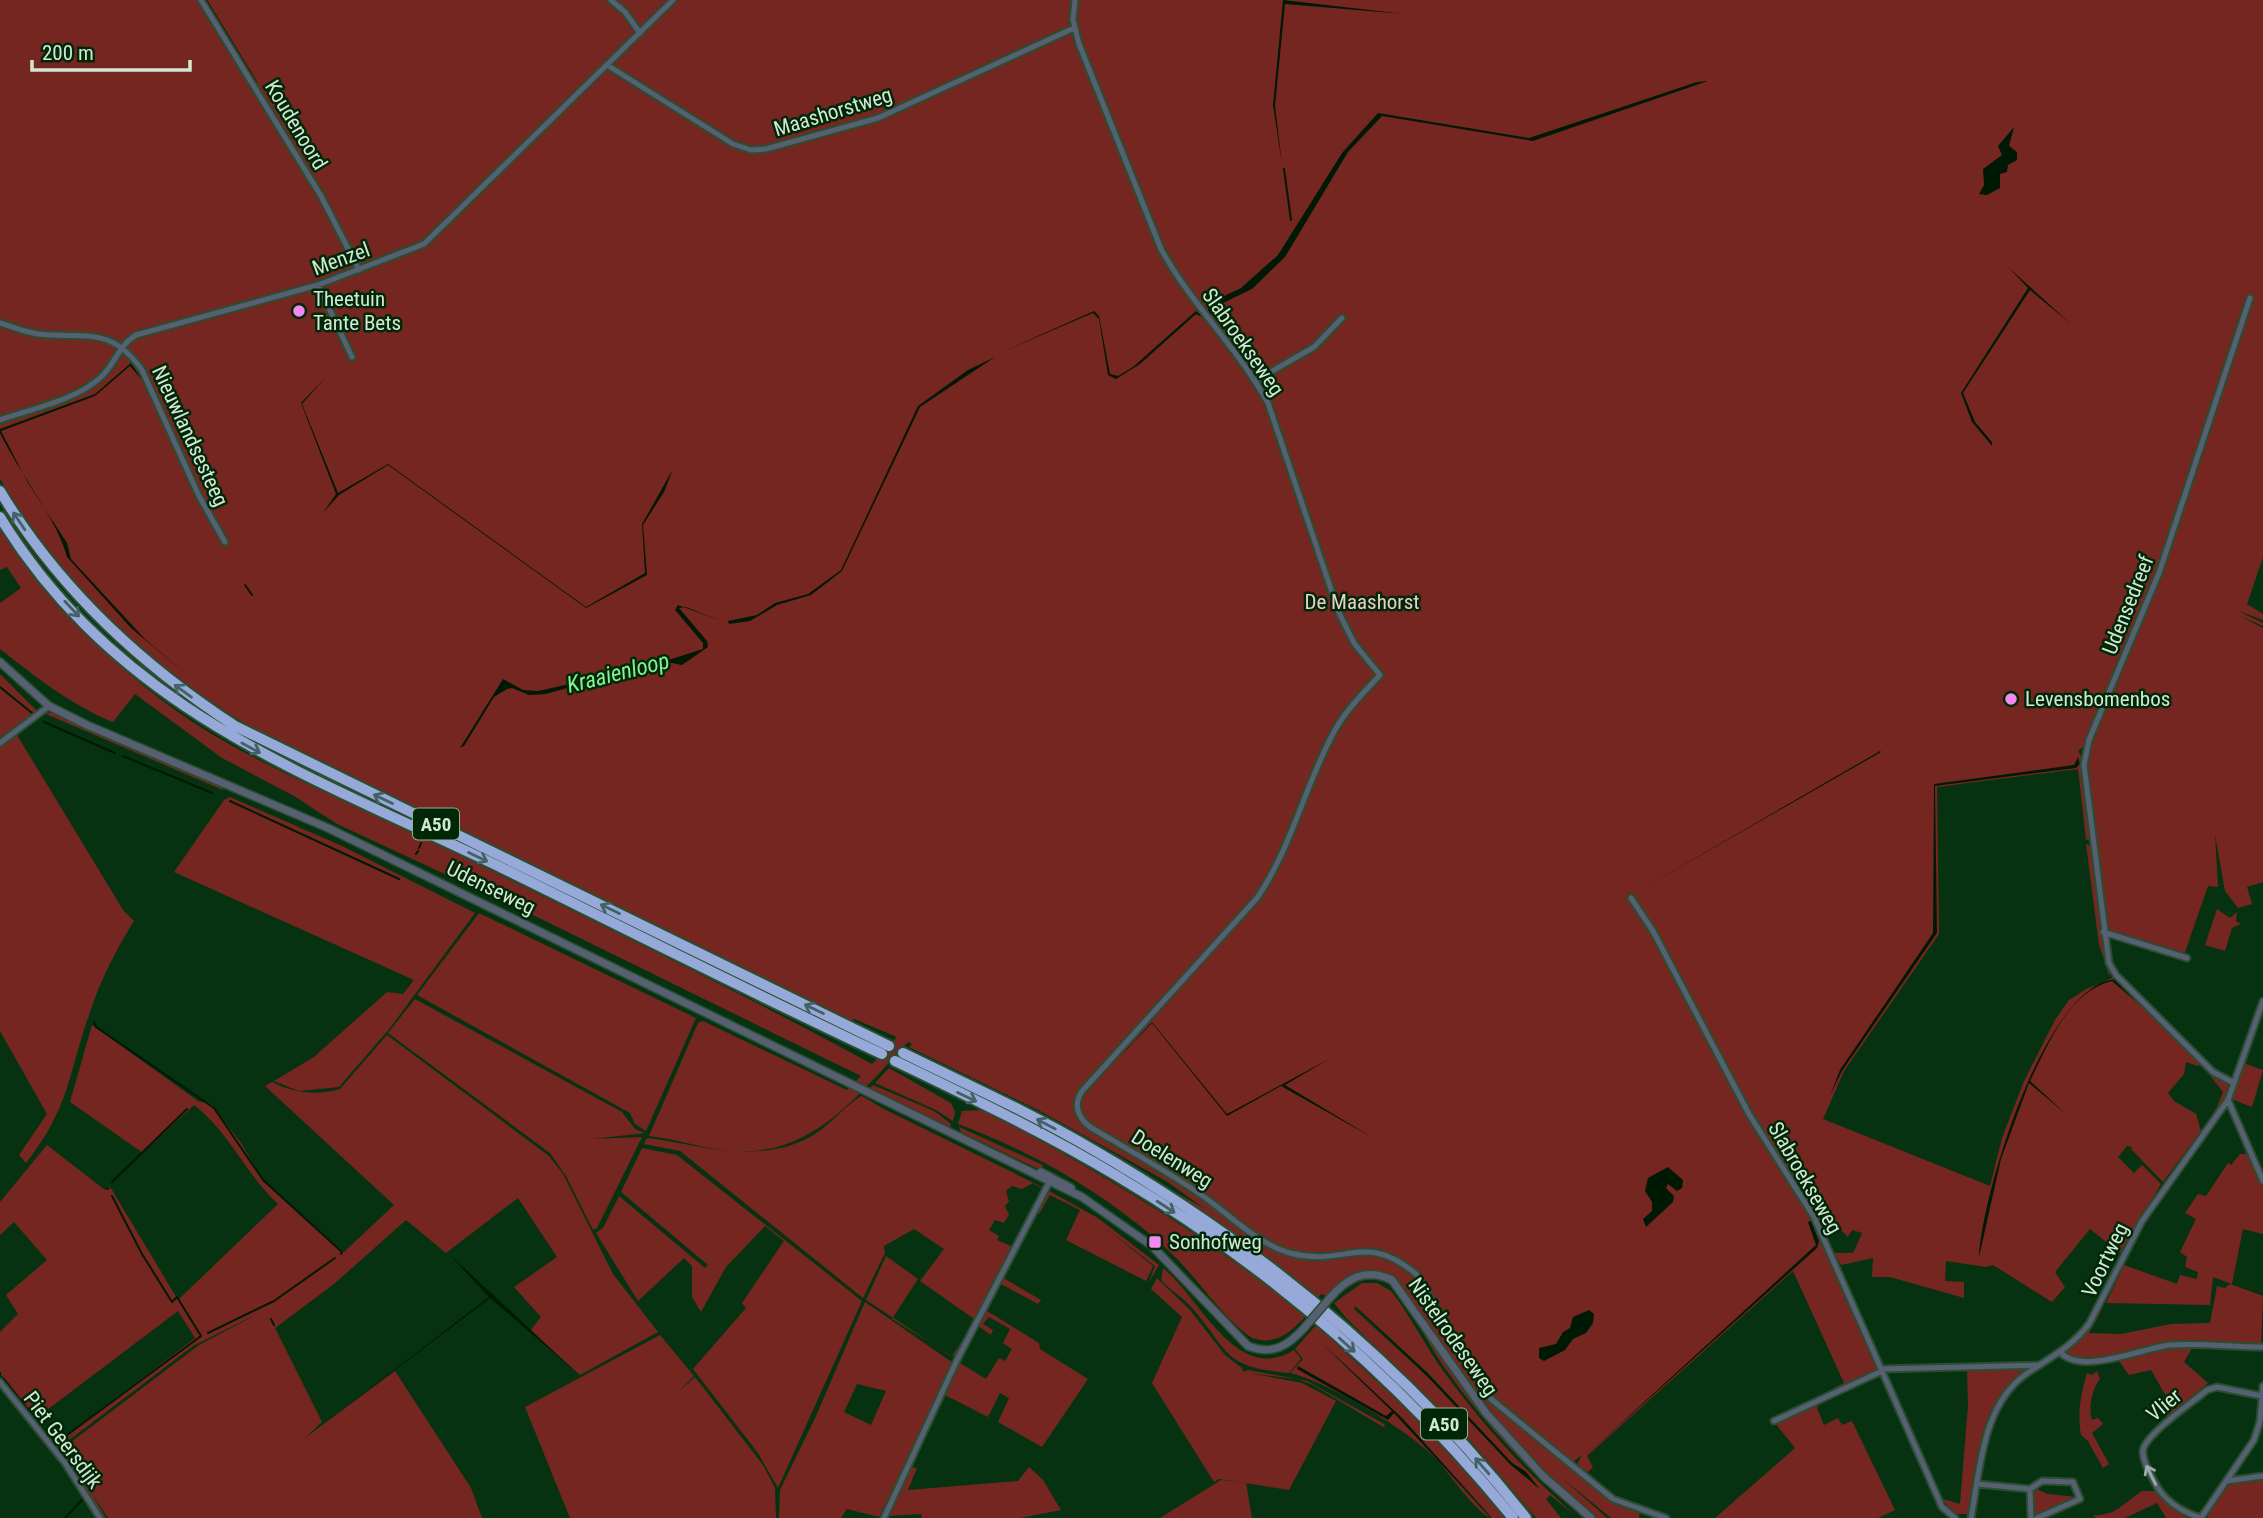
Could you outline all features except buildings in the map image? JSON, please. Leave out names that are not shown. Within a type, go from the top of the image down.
[{"type":"highway","name":"A50","points":[[0,491],[51,566],[111,631],[162,676],[235,726],[885,1050],[270,759],[209,724],[153,685],[102,640],[48,582],[0,517]]},
{"type":"highway","name":"A50","points":[[1513,1518],[1439,1434],[1390,1384],[1273,1281],[1117,1176],[899,1057],[1090,1147],[1170,1196],[1259,1257],[1303,1292],[1390,1370],[1467,1448],[1526,1518]]},
{"type":"street","name":"Koudenoord","points":[[201,0],[321,196],[359,270]]},
{"type":"street","points":[[611,0],[625,12],[640,33]]},
{"type":"street","name":"Menzel","points":[[0,420],[91,385],[102,376],[128,339],[144,332],[318,285],[417,247],[440,231],[673,0]]},
{"type":"street","points":[[1074,28],[1075,0]]},
{"type":"street","name":"Maashorstweg","points":[[607,65],[733,144],[751,150],[766,149],[878,118],[1074,28]]},
{"type":"street","name":"Slabroekseweg","points":[[1074,28],[1161,249],[1180,281],[1255,381],[1274,416],[1345,627],[1380,676]]},
{"type":"street","points":[[318,285],[352,357]]},
{"type":"street","name":"Udensedreef","points":[[2234,1083],[2213,1072],[2116,975],[2109,964],[2085,774],[2086,753],[2159,573],[2250,299]]},
{"type":"street","points":[[1255,381],[1314,347],[1342,318]]},
{"type":"street","points":[[0,323],[36,334],[102,336],[121,348]]},
{"type":"street","name":"Nieuwlandsesteeg","points":[[121,348],[142,370],[200,496],[225,542]]},
{"type":"street","name":"Udenseweg","points":[[0,662],[49,706],[316,822],[859,1086]]},
{"type":"street","name":"Doelenweg","points":[[1380,676],[1336,728],[1315,770],[1278,863],[1257,898],[1083,1090],[1077,1100],[1078,1112],[1085,1123],[1189,1187],[1280,1250],[1322,1257],[1375,1251],[1398,1258],[1416,1274],[1491,1399],[1613,1499],[1666,1518]]},
{"type":"street","points":[[0,743],[49,706]]},
{"type":"street","name":"Slabroekseweg","points":[[1631,898],[1653,930],[1749,1114],[1814,1217],[1942,1507],[1955,1518]]},
{"type":"street","points":[[2103,932],[2187,958]]},
{"type":"street","name":"Voortweg","points":[[1972,1518],[1990,1425],[2000,1400],[2024,1375],[2078,1339],[2089,1324],[2142,1221],[2228,1100],[2263,1001]]},
{"type":"street","points":[[2255,1026],[2263,1029]]},
{"type":"street","name":"Nistelrodeseweg","points":[[859,1086],[1082,1197],[1152,1246],[1248,1346],[1264,1351],[1280,1348],[1292,1341],[1348,1280],[1363,1274],[1379,1275],[1392,1280],[1486,1413],[1543,1476],[1591,1518]]},
{"type":"street","points":[[2228,1100],[2263,1181]]},
{"type":"street","points":[[884,1518],[957,1360],[1051,1180]]},
{"type":"street","points":[[2060,1352],[2067,1359],[2081,1362],[2117,1358],[2171,1345],[2263,1347]]},
{"type":"street","points":[[1774,1420],[1882,1370],[2040,1365]]},
{"type":"street","name":"Piet Geersdijk","points":[[0,1382],[65,1463],[100,1518]]},
{"type":"street","points":[[2201,1518],[2255,1440],[2263,1386]]},
{"type":"street","name":"Vlier","points":[[2201,1518],[2182,1512],[2158,1488],[2145,1462],[2143,1450],[2150,1438],[2207,1390],[2217,1387],[2262,1396]]},
{"type":"street","points":[[2226,1481],[2263,1476]]},
{"type":"street","points":[[1978,1484],[2030,1489],[2042,1482],[2071,1481],[2081,1495],[2080,1499],[2037,1518]]},
{"type":"street","points":[[2030,1489],[2031,1518]]},
{"type":"green space","name":"De Maashorst","points":[[0,0],[2263,0],[2263,557],[2247,604],[2263,614],[2263,620],[2236,610],[2263,623],[2263,626],[2240,616],[2263,628],[2263,882],[2247,887],[2252,904],[2238,908],[2225,891],[2215,835],[2218,887],[2208,886],[2184,955],[2104,929],[2086,745],[2078,751],[2083,760],[2090,839],[2086,840],[2078,769],[1937,787],[1939,934],[1844,1071],[1823,1119],[1990,1186],[2002,1138],[2024,1081],[2055,1020],[2069,1000],[2104,978],[2088,989],[2112,978],[2119,980],[2213,1074],[2229,1083],[2225,1100],[2205,1129],[2203,1128],[2216,1109],[2223,1092],[2201,1064],[2198,1066],[2186,1062],[2184,1074],[2168,1093],[2174,1101],[2196,1114],[2201,1131],[2163,1182],[2132,1147],[2127,1146],[2118,1157],[2134,1173],[2142,1165],[2161,1184],[2120,1253],[2090,1229],[2055,1272],[2065,1287],[2052,1302],[1993,1265],[1986,1267],[1946,1261],[1945,1281],[1964,1282],[1964,1298],[1890,1277],[1872,1277],[1873,1258],[1841,1265],[1834,1253],[1853,1253],[1862,1233],[1852,1230],[1848,1237],[1840,1229],[1828,1234],[1823,1241],[1879,1368],[1772,1420],[1844,1383],[1793,1271],[1587,1456],[1593,1467],[1588,1472],[1576,1466],[1582,1455],[1569,1465],[1623,1507],[1640,1512],[1639,1518],[1611,1518],[1562,1478],[1607,1518],[1596,1518],[1544,1472],[1482,1403],[1394,1277],[1374,1271],[1357,1273],[1341,1282],[1326,1296],[1321,1294],[1318,1298],[1239,1236],[1173,1191],[1204,1208],[1166,1181],[1040,1111],[909,1047],[912,1044],[908,1042],[852,1101],[832,1118],[811,1133],[787,1144],[761,1150],[733,1151],[649,1136],[698,1023],[703,1021],[847,1090],[861,1076],[529,913],[337,824],[294,796],[222,758],[135,694],[113,722],[68,699],[0,649],[0,603],[21,588],[7,567],[0,570],[0,529],[49,592],[103,649],[162,701],[229,744],[661,955],[872,1064],[897,1037],[854,1019],[852,1021],[268,737],[187,685],[117,626],[85,593],[55,558],[0,479]]},
{"type":"green space","points":[[0,674],[38,712],[0,737]]},
{"type":"green space","points":[[53,711],[66,719],[220,784],[223,790],[46,714]]},
{"type":"green space","points":[[17,735],[123,910],[134,921],[95,998],[67,1089],[52,1124],[26,1163],[19,1155],[47,1114],[0,1031],[0,747]]},
{"type":"green space","points":[[230,797],[342,846],[475,913],[390,1028],[339,1087],[299,1091],[274,1081],[314,1057],[387,992],[403,994],[414,980],[174,872],[224,800]]},
{"type":"green space","points":[[2086,844],[2092,846],[2105,956],[2113,972],[2109,975],[2099,945]]},
{"type":"green space","points":[[2217,909],[2230,918],[2237,912],[2236,921],[2241,924],[2232,928],[2225,951],[2205,945]]},
{"type":"green space","points":[[479,913],[696,1018],[646,1131],[635,1124],[630,1113],[417,995]]},
{"type":"green space","points":[[415,999],[622,1112],[635,1129],[645,1133],[592,1139],[642,1137],[597,1228],[593,1230],[566,1176],[550,1153],[388,1033]]},
{"type":"green space","points":[[92,1025],[198,1101],[211,1104],[241,1143],[264,1182],[344,1252],[394,1205],[265,1086],[272,1082],[289,1089],[314,1093],[340,1089],[387,1035],[549,1156],[563,1174],[613,1274],[658,1332],[580,1375],[530,1331],[541,1317],[514,1287],[557,1257],[518,1198],[446,1253],[406,1220],[334,1284],[275,1328],[322,1422],[305,1438],[395,1371],[471,1488],[482,1518],[108,1518],[91,1492],[106,1518],[101,1518],[58,1452],[199,1345],[265,1310],[193,1346],[56,1450],[76,1432],[58,1446],[55,1444],[195,1338],[178,1311],[35,1419],[0,1373],[0,1332],[18,1314],[6,1295],[47,1260],[14,1222],[0,1235],[0,1202],[47,1145],[105,1190],[109,1187],[112,1190],[178,1300],[278,1204],[256,1180],[228,1140],[194,1105],[143,1153],[70,1102]]},
{"type":"green space","points":[[2247,1057],[2246,1064],[2263,1070],[2252,1107],[2231,1099]]},
{"type":"green space","points":[[889,1068],[951,1103],[955,1112],[953,1121],[936,1110],[875,1083]]},
{"type":"green space","points":[[873,1085],[934,1111],[951,1124],[950,1127],[870,1088]]},
{"type":"green space","points":[[862,1096],[884,1109],[1036,1184],[1044,1189],[1042,1192],[1041,1188],[1033,1183],[1022,1189],[1012,1186],[1006,1191],[1009,1201],[1005,1206],[1009,1215],[1004,1223],[995,1220],[989,1230],[999,1236],[997,1240],[1013,1247],[965,1336],[974,1319],[920,1281],[944,1249],[914,1229],[884,1246],[885,1253],[863,1298],[680,1151],[644,1144],[647,1138],[730,1151],[771,1150],[812,1136]]},
{"type":"green space","points":[[983,1110],[1150,1205],[1229,1258],[1306,1316],[1294,1328],[1275,1339],[1252,1338],[1230,1320],[1171,1253],[1124,1213],[1043,1162],[958,1124],[962,1111]]},
{"type":"green space","points":[[959,1127],[1043,1165],[1040,1170],[961,1132]]},
{"type":"green space","points":[[2241,1136],[2263,1185],[2263,1234],[2243,1229],[2232,1284],[2213,1277],[2210,1305],[2106,1303],[2124,1265],[2177,1284],[2180,1275],[2197,1279],[2198,1272],[2185,1267],[2187,1257],[2180,1252],[2196,1219],[2185,1213],[2198,1194],[2206,1196],[2228,1163],[2231,1165],[2240,1154],[2246,1154]]},
{"type":"green space","points":[[642,1148],[677,1155],[862,1301],[778,1488],[758,1453],[693,1369],[746,1308],[742,1303],[784,1241],[765,1226],[726,1267],[701,1312],[692,1297],[692,1266],[684,1258],[638,1301],[596,1233],[603,1228],[619,1196],[705,1268],[708,1265],[621,1192]]},
{"type":"green space","points":[[1049,1191],[1098,1218],[1159,1265],[1149,1282],[1155,1266],[1102,1225],[1153,1266],[1146,1281],[1066,1240],[1080,1210],[1050,1195],[1039,1214],[1036,1212]]},
{"type":"green space","points":[[886,1256],[918,1279],[893,1318],[866,1300]]},
{"type":"green space","points":[[1163,1268],[1237,1348],[1254,1356],[1273,1358],[1294,1350],[1301,1359],[1289,1373],[1252,1367],[1231,1356],[1190,1306],[1161,1280]]},
{"type":"green space","points":[[1004,1273],[1005,1279],[1041,1300],[1038,1304],[1001,1284],[987,1311],[1039,1343],[1040,1349],[1088,1379],[1042,1447],[998,1422],[1009,1398],[1000,1393],[988,1417],[943,1394],[974,1330],[960,1363],[986,1379],[999,1358],[1005,1361],[1012,1349],[1003,1343],[1010,1329],[989,1317],[983,1324],[993,1330],[991,1335],[977,1325]]},
{"type":"green space","points":[[1375,1277],[1388,1282],[1400,1294],[1461,1386],[1497,1430],[1587,1518],[1583,1518],[1510,1449],[1447,1371],[1406,1305],[1390,1285],[1382,1281],[1366,1280],[1352,1285],[1333,1300],[1351,1283]]},
{"type":"green space","points":[[1157,1278],[1190,1310],[1225,1355],[1242,1368],[1243,1372],[1248,1370],[1295,1379],[1249,1373],[1302,1383],[1336,1401],[1289,1490],[1219,1479],[1214,1482],[1152,1383],[1182,1317],[1151,1289]]},
{"type":"green space","points":[[1362,1283],[1377,1283],[1391,1291],[1437,1362],[1474,1411],[1524,1467],[1578,1518],[1550,1495],[1546,1499],[1561,1518],[1536,1518],[1461,1430],[1346,1318],[1334,1303]],"holes":[[[1355,1306],[1428,1373],[1512,1463],[1528,1474],[1538,1489],[1523,1472],[1511,1465],[1429,1378],[1354,1309]]]},
{"type":"green space","points":[[2230,1284],[2263,1296],[2261,1346],[2185,1344],[2080,1360],[2065,1353],[2086,1333],[2104,1306],[2089,1333],[2121,1334],[2171,1324],[2210,1323],[2217,1286],[2225,1288]]},
{"type":"green space","points":[[865,1302],[953,1363],[881,1518],[901,1473],[879,1517],[847,1509],[841,1518],[779,1518],[780,1490],[816,1416]],"holes":[[[857,1384],[886,1391],[871,1425],[844,1412]]]},
{"type":"green space","points":[[893,1318],[936,1346],[892,1319]]},
{"type":"green space","points":[[1316,1325],[1426,1427],[1506,1518],[1492,1518],[1402,1418],[1322,1344],[1392,1411],[1386,1417],[1394,1413],[1490,1518],[1469,1499],[1435,1458],[1407,1434],[1345,1396],[1290,1373],[1303,1359],[1295,1349]]},
{"type":"green space","points":[[660,1335],[694,1376],[678,1392],[695,1377],[763,1465],[775,1488],[776,1518],[570,1518],[525,1407]]},
{"type":"green space","points":[[963,1340],[957,1355],[952,1356]]},
{"type":"green space","points":[[2192,1348],[2184,1362],[2208,1383],[2167,1417],[2156,1403],[2166,1396],[2151,1370],[2129,1375],[2118,1360],[2164,1349]]},
{"type":"green space","points":[[2030,1366],[2013,1382],[1990,1415],[1978,1451],[1968,1514],[1953,1514],[1943,1499],[1960,1504],[1968,1405],[1967,1369]]},
{"type":"green space","points":[[2097,1371],[2100,1379],[2093,1393],[2090,1410],[2092,1420],[2098,1418],[2103,1424],[2092,1433],[2109,1464],[2103,1468],[2088,1441],[2081,1435],[2079,1419],[2087,1373],[2092,1375]]},
{"type":"green space","points":[[1298,1379],[1307,1381],[1384,1424],[1385,1428],[1313,1385]]},
{"type":"green space","points":[[1820,1402],[1817,1408],[1824,1425],[1838,1418],[1842,1425],[1852,1421],[1895,1510],[1878,1518],[1715,1518],[1795,1448],[1775,1423]]},
{"type":"green space","points":[[909,1467],[917,1468],[908,1490],[1018,1481],[1029,1467],[1043,1480],[1061,1510],[1020,1518],[922,1518],[921,1514],[887,1516]]},
{"type":"green space","points":[[2263,1477],[2263,1518],[2208,1518],[2208,1512],[2230,1483]]},
{"type":"green space","points":[[1221,1480],[1246,1483],[1252,1518],[1160,1518]]},
{"type":"green space","points":[[2035,1488],[2047,1494],[2078,1497],[2037,1516],[2032,1512]]},
{"type":"green space","points":[[2142,1491],[2157,1491],[2187,1518],[2166,1518],[2157,1503],[2125,1518],[2096,1518],[2093,1515],[2108,1514]]},
{"type":"shaded area","points":[[1283,0],[1404,14],[1285,4],[1275,106],[1282,164],[1273,105]]},
{"type":"shaded area","points":[[1708,81],[1533,141],[1382,116],[1348,152],[1285,257],[1252,289],[1223,303],[1209,317],[1208,309],[1218,299],[1241,288],[1278,255],[1342,153],[1378,113],[1529,138],[1697,82]]},
{"type":"shaded area","points":[[2014,127],[2009,146],[2017,152],[2017,160],[2008,165],[2007,172],[2000,174],[2000,188],[1987,195],[1979,194],[1984,185],[1983,169],[2002,155],[1998,146]]},
{"type":"shaded area","points":[[2008,267],[2071,324],[2030,290],[1963,393],[1975,422],[1992,442],[1992,446],[1972,422],[1961,393],[2028,288]]},
{"type":"shaded area","points":[[1094,311],[1099,316],[1110,374],[1118,376],[1133,367],[1196,311],[1206,319],[1196,314],[1140,364],[1116,379],[1108,375],[1099,319],[1093,313],[1000,353]]},
{"type":"shaded area","points":[[995,357],[920,407],[842,571],[811,595],[777,605],[750,621],[729,624],[728,621],[757,615],[775,603],[808,594],[841,570],[918,406],[968,370]]},
{"type":"shaded area","points":[[131,363],[143,381],[130,366],[95,396],[1,431],[23,473],[0,433],[0,429],[95,394]]},
{"type":"shaded area","points":[[326,377],[302,404],[338,493],[388,464],[586,607],[645,573],[642,524],[673,469],[664,492],[643,525],[647,575],[586,608],[388,465],[339,495],[323,513],[336,494],[301,403]]},
{"type":"shaded area","points":[[44,507],[67,543],[71,559],[145,639],[192,679],[131,628],[67,557]]},
{"type":"shaded area","points":[[678,605],[684,607],[679,608],[707,641],[708,647],[682,665],[667,662],[611,681],[591,681],[546,694],[529,695],[512,688],[507,689],[494,697],[464,746],[460,748],[503,679],[523,690],[538,691],[643,668],[703,649],[703,643],[675,610]]},
{"type":"shaded area","points":[[1880,751],[1881,752],[1640,890]]},
{"type":"shaded area","points":[[2078,757],[2080,764],[2076,768],[1935,786],[1937,933],[1842,1071],[1830,1096],[1840,1070],[1933,933],[1934,784],[2074,765]]},
{"type":"shaded area","points":[[2116,979],[2147,1011],[2112,981],[2102,985]]},
{"type":"shaded area","points":[[1152,1022],[1227,1114],[1331,1058],[1285,1085],[1375,1139],[1281,1086],[1227,1116],[1152,1023],[1111,1066]]},
{"type":"shaded area","points":[[2057,1029],[2030,1081],[2066,1114],[2029,1083],[2001,1159],[1979,1257],[1992,1188],[2005,1143],[2022,1097],[2042,1053]]},
{"type":"shaded area","points":[[1668,1167],[1683,1180],[1682,1188],[1677,1191],[1668,1184],[1666,1188],[1674,1196],[1673,1202],[1646,1227],[1643,1219],[1652,1211],[1652,1202],[1645,1191],[1648,1178]]},
{"type":"shaded area","points":[[1811,1221],[1819,1241],[1817,1248],[1584,1457],[1816,1245],[1808,1222]]},
{"type":"shaded area","points":[[449,1254],[576,1372],[490,1298],[333,1417],[489,1297]]},
{"type":"shaded area","points":[[1355,1306],[1428,1374],[1540,1489],[1511,1465],[1429,1378]]},
{"type":"shaded area","points":[[1589,1310],[1594,1314],[1593,1323],[1586,1333],[1573,1339],[1565,1350],[1544,1361],[1539,1358],[1539,1348],[1556,1344],[1563,1332],[1570,1328],[1573,1317]]},
{"type":"shaded area","points":[[1322,1343],[1402,1418],[1492,1518],[1394,1413],[1388,1420],[1297,1369],[1298,1366],[1386,1416],[1392,1411]]},
{"type":"waterway","points":[[206,0],[256,82]]},
{"type":"waterway","points":[[1284,169],[1291,220]]},
{"type":"waterway","points":[[245,585],[252,595]]},
{"type":"waterway","points":[[0,687],[32,713]]},
{"type":"waterway","points":[[44,722],[115,753]]},
{"type":"waterway","points":[[123,756],[212,793]]},
{"type":"waterway","points":[[230,801],[399,879]]},
{"type":"waterway","points":[[419,848],[421,843]]},
{"type":"waterway","points":[[94,1022],[96,1027],[214,1108],[263,1180],[342,1252],[341,1254]]},
{"type":"waterway","points":[[112,1182],[187,1109]]},
{"type":"waterway","points":[[4,1379],[55,1444],[201,1336],[177,1297],[172,1302],[142,1254],[112,1196]]},
{"type":"waterway","points":[[208,1333],[274,1301],[335,1258]]},
{"type":"waterway","points":[[271,1319],[274,1325]]},
{"type":"waterway","points":[[65,1518],[83,1499]]},
{"type":"place","name":"Theetuin Tante Bets","points":[[299,311]]},
{"type":"place","name":"Levensbomenbos","points":[[2011,699]]},
{"type":"place","name":"Sonhofweg","points":[[1155,1242]]},
{"type":"water label","name":"Kraaienloop","points":[[618,673]]}]
